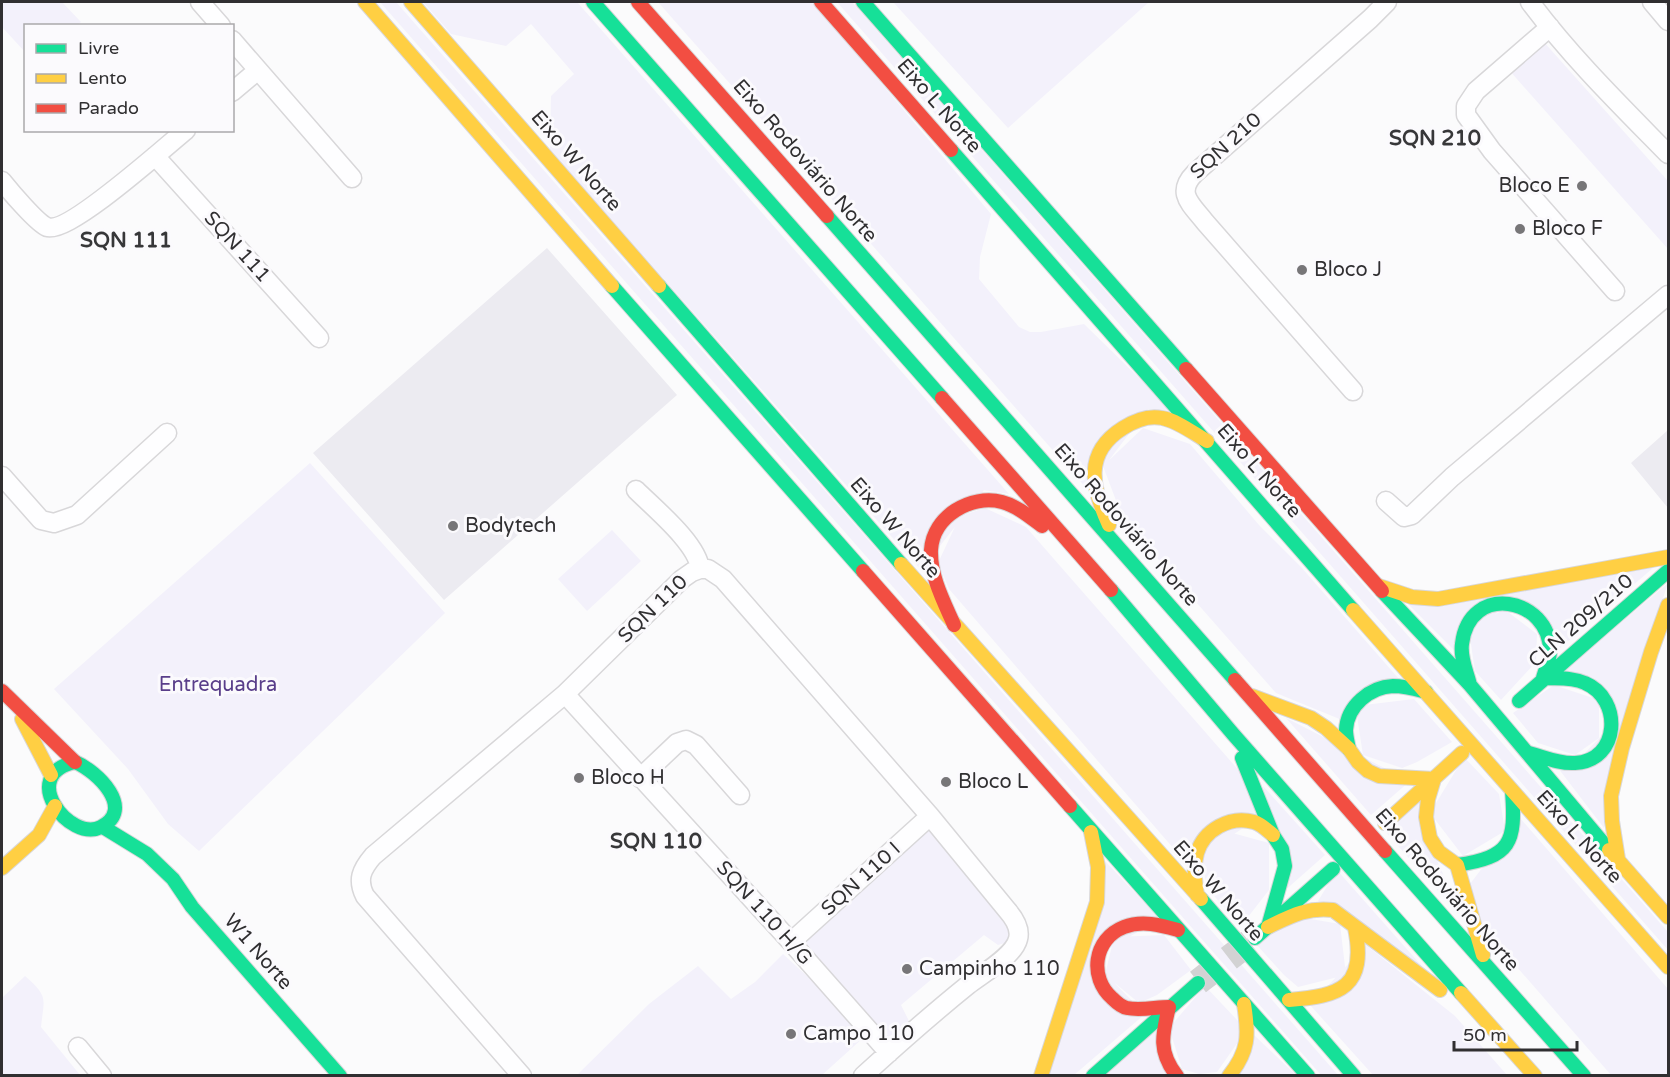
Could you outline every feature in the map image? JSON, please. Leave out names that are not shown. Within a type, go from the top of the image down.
[{"type":"main road","points":[[365,2],[530,194],[1308,1076]]},
{"type":"main road","name":"Eixo W Norte","points":[[411,2],[954,625],[1197,895],[1354,1076]]},
{"type":"main road","points":[[593,2],[1075,548],[1233,734],[1535,1076]]},
{"type":"main road","name":"Eixo Rodoviário Norte","points":[[638,2],[1584,1076]]},
{"type":"main road","name":"Eixo L Norte","points":[[820,2],[1668,967]]},
{"type":"main road","name":"Eixo L Norte","points":[[863,2],[1376,585],[1470,685],[1668,917]]},
{"type":"main road","points":[[1124,553],[1100,507],[1093,480],[1095,459],[1101,446],[1117,431],[1148,418],[1163,418],[1207,441]]},
{"type":"main road","points":[[954,625],[933,569],[931,547],[943,519],[958,508],[974,501],[998,501],[1010,504],[1075,548]]},
{"type":"main road","points":[[1376,585],[1412,597],[1438,599],[1668,557]]},
{"type":"main road","name":"CLN 209/210","points":[[1519,701],[1668,571]]},
{"type":"main road","points":[[1470,685],[1462,644],[1466,626],[1473,615],[1484,606],[1506,602],[1519,605],[1531,613],[1547,635],[1550,651],[1543,678],[1588,683],[1601,693],[1612,711],[1613,732],[1610,742],[1598,755],[1577,763],[1562,762],[1529,753]]},
{"type":"main road","points":[[1618,861],[1611,796],[1650,652],[1668,604]]},
{"type":"main road","points":[[1349,749],[1346,730],[1350,713],[1372,691],[1390,685],[1406,686],[1426,692]]},
{"type":"main road","points":[[2,691],[75,762]]},
{"type":"main road","points":[[1251,696],[1311,718],[1349,749],[1363,766],[1379,776],[1434,779]]},
{"type":"main road","points":[[16,706],[51,775]]},
{"type":"main road","points":[[1233,734],[1274,835],[1282,849],[1285,866],[1268,927]]},
{"type":"main road","points":[[1385,823],[1462,753]]},
{"type":"main road","points":[[75,762],[84,764],[95,772],[106,786],[113,801],[115,810],[110,819],[103,827],[92,831],[71,825],[55,806],[50,794],[51,775],[63,765],[75,762]]},
{"type":"main road","points":[[1434,779],[1426,816],[1430,838],[1439,852],[1457,865],[1486,965]]},
{"type":"main road","points":[[1457,865],[1487,861],[1500,853],[1511,840],[1515,817],[1512,791]]},
{"type":"main road","name":"W1 Norte","points":[[113,801],[147,854]]},
{"type":"main road","points":[[2,868],[39,836],[55,806]]},
{"type":"main road","points":[[1197,895],[1195,862],[1207,834],[1220,825],[1234,821],[1254,822],[1274,835]]},
{"type":"main road","points":[[39,836],[71,825]]},
{"type":"main road","name":"W1 Norte","points":[[103,827],[147,854],[173,879],[192,907],[340,1076]]},
{"type":"main road","points":[[1041,1076],[1096,902],[1099,876],[1098,856],[1091,830]]},
{"type":"main road","points":[[1255,938],[1333,869]]},
{"type":"main road","points":[[1268,927],[1301,912],[1316,908],[1333,910],[1354,928],[1488,1024]]},
{"type":"main road","points":[[1169,1007],[1125,1008],[1103,989],[1095,966],[1099,948],[1111,935],[1122,928],[1137,924],[1161,925],[1178,930]]},
{"type":"main road","points":[[1289,1000],[1326,996],[1352,978],[1358,967],[1360,955],[1354,928]]},
{"type":"main road","points":[[1093,1076],[1198,983]]},
{"type":"main road","points":[[1229,1076],[1239,1064],[1247,1048],[1250,1031],[1244,1004]]},
{"type":"main road","points":[[1169,1007],[1161,1039],[1167,1063],[1177,1076]]},
{"type":"street","points":[[200,2],[219,24]]},
{"type":"street","name":"SQN 210","points":[[1353,391],[1205,222],[1186,197],[1184,189],[1187,181],[1195,173],[1387,2]]},
{"type":"street","points":[[1530,2],[1610,95],[1668,154]]},
{"type":"street","points":[[1652,2],[1668,21]]},
{"type":"street","points":[[1550,27],[1476,91],[1466,106],[1466,115],[1492,151],[1615,291]]},
{"type":"street","points":[[234,42],[352,178]]},
{"type":"street","points":[[234,90],[258,70]]},
{"type":"street","points":[[2,181],[39,221],[47,227],[58,228],[86,212],[184,132]]},
{"type":"street","name":"SQN 111","points":[[155,156],[319,338]]},
{"type":"street","points":[[1386,501],[1404,517],[1412,515],[1452,477],[1668,295]]},
{"type":"street","points":[[2,476],[40,520],[54,523],[77,515],[167,433]]},
{"type":"street","points":[[636,490],[692,546],[700,562],[700,569]]},
{"type":"street","name":"SQN 110","points":[[522,1076],[365,896],[360,887],[364,866],[565,694],[682,579],[700,569],[708,569],[723,579],[930,816],[1015,919],[1018,928],[1018,939],[997,964],[968,985],[863,1076]]},
{"type":"street","name":"SQN 110 H/G","points":[[565,694],[889,1053]]},
{"type":"street","points":[[640,778],[681,740],[690,741],[705,754],[740,795]]},
{"type":"street","name":"SQN 110 I","points":[[791,942],[930,816]]},
{"type":"street","points":[[78,1047],[102,1076]]},
{"type":"shaded area","points":[[547,248],[677,395],[444,600],[313,453]]},
{"type":"shaded area","points":[[1668,430],[1668,508],[1631,463]]},
{"type":"green space","points":[[2,2],[62,2],[81,22],[78,24],[24,24],[24,51],[2,27]]},
{"type":"green space","points":[[380,2],[396,2],[1338,1075],[1321,1075]]},
{"type":"green space","points":[[423,2],[577,2],[1009,494],[984,490],[921,570],[550,150],[551,96],[574,74],[531,24],[506,46],[451,34]]},
{"type":"green space","points":[[658,2],[813,2],[991,214],[980,257],[979,279],[1019,327],[1030,332],[1041,332],[1084,324],[1175,413],[1148,409],[1087,489]]},
{"type":"green space","points":[[837,2],[852,2],[1668,932],[1668,950]]},
{"type":"green space","points":[[893,2],[1149,2],[1008,128]]},
{"type":"green space","points":[[1543,41],[1668,181],[1668,249],[1509,70]]},
{"type":"green space","points":[[1143,428],[1190,444],[1259,525],[1301,567],[1399,679],[1342,720],[1276,693],[1123,519],[1103,466]]},
{"type":"green space","name":"Entrequadra","points":[[310,463],[445,613],[199,851],[168,824],[128,769],[54,689]]},
{"type":"green space","points":[[985,508],[1026,527],[1241,773],[1259,818],[1187,864],[949,589],[938,563],[960,516]]},
{"type":"green space","points":[[612,530],[641,561],[587,611],[558,579]]},
{"type":"green space","points":[[1660,562],[1552,655],[1514,598],[1454,650],[1400,596]]},
{"type":"green space","points":[[1668,583],[1619,734],[1604,828],[1558,768],[1570,768],[1618,719],[1564,671]]},
{"type":"green space","points":[[1504,609],[1537,634],[1536,662],[1501,700],[1475,671],[1469,631]]},
{"type":"green space","points":[[1554,685],[1599,700],[1599,738],[1575,755],[1538,743],[1513,713]]},
{"type":"green space","points":[[1414,699],[1452,742],[1402,768],[1363,755],[1357,716],[1364,705]]},
{"type":"green space","points":[[1286,718],[1410,781],[1371,815]]},
{"type":"green space","points":[[1464,757],[1499,794],[1505,831],[1463,856],[1430,813]]},
{"type":"green space","points":[[1263,786],[1325,855],[1282,893]]},
{"type":"green space","points":[[1422,794],[1436,858],[1463,919],[1383,829]]},
{"type":"green space","points":[[1520,818],[1668,989],[1668,1075],[1611,1075],[1483,928],[1470,884]]},
{"type":"green space","points":[[930,826],[1012,929],[1008,942],[998,945],[984,935],[901,1005],[911,1025],[888,1037],[797,942]]},
{"type":"green space","points":[[1225,831],[1269,843],[1269,890],[1241,926],[1207,888],[1201,857]]},
{"type":"green space","points":[[1105,861],[1160,919],[1091,959],[1145,1014],[1074,1075],[1048,1076]]},
{"type":"green space","points":[[1337,870],[1435,981],[1318,901]]},
{"type":"green space","points":[[1299,917],[1340,924],[1346,975],[1298,987],[1255,943]]},
{"type":"green space","points":[[1164,935],[1191,970],[1157,995],[1139,1003],[1105,975],[1114,937]]},
{"type":"green space","points":[[1366,945],[1455,1016],[1507,1075],[1373,1075],[1310,1005]]},
{"type":"green space","points":[[783,954],[834,1001],[863,1038],[822,1075],[576,1076],[649,1004],[698,966],[731,999],[755,982]]},
{"type":"green space","points":[[25,976],[38,989],[43,998],[41,1027],[80,1075],[2,1075],[2,998]]},
{"type":"green space","points":[[1205,986],[1239,1022],[1243,1035],[1217,1072],[1199,1074],[1182,1069],[1169,1028]]},
{"type":"green space","points":[[1157,1027],[1173,1075],[1102,1076]]},
{"type":"green space","points":[[1254,1035],[1297,1076],[1237,1076]]},
{"type":"tunnel","points":[[1198,982],[1255,938]]},
{"type":"traffic: fast","points":[[593,2],[942,398]]},
{"type":"traffic: fast","points":[[863,2],[1186,369]]},
{"type":"traffic: fast","points":[[951,150],[1353,610]]},
{"type":"traffic: fast","points":[[827,216],[1235,680]]},
{"type":"traffic: fast","points":[[612,286],[863,571]]},
{"type":"traffic: fast","points":[[659,286],[901,564]]},
{"type":"traffic: fast","points":[[1519,701],[1668,571]]},
{"type":"traffic: fast","points":[[1111,590],[1233,734],[1461,993]]},
{"type":"traffic: fast","points":[[1382,591],[1470,685],[1609,850]]},
{"type":"traffic: fast","points":[[1470,685],[1463,660],[1462,644],[1468,624],[1479,611],[1493,605],[1509,604],[1524,609],[1537,618],[1547,633],[1550,651],[1543,678],[1575,680],[1597,691],[1606,702],[1611,728],[1608,741],[1601,752],[1590,760],[1575,763],[1563,762],[1529,753]]},
{"type":"traffic: fast","points":[[1349,749],[1346,733],[1347,721],[1361,699],[1376,690],[1393,686],[1426,692]]},
{"type":"traffic: fast","points":[[1242,758],[1273,835],[1282,849],[1285,866],[1268,927]]},
{"type":"traffic: fast","points":[[75,762],[93,773],[109,791],[114,801],[115,811],[111,819],[101,827],[89,829],[76,825],[64,817],[55,805],[50,792],[50,780],[58,769],[75,762]]},
{"type":"traffic: fast","points":[[1457,865],[1489,857],[1499,852],[1506,844],[1511,835],[1513,823],[1512,791]]},
{"type":"traffic: fast","points":[[1070,806],[1308,1076]]},
{"type":"traffic: fast","points":[[103,827],[147,854],[173,879],[192,907],[340,1076]]},
{"type":"traffic: fast","points":[[1385,851],[1584,1076]]},
{"type":"traffic: fast","points":[[1255,938],[1333,869]]},
{"type":"traffic: fast","points":[[1201,899],[1354,1076]]},
{"type":"traffic: fast","points":[[1093,1076],[1198,983]]},
{"type":"traffic: slow","points":[[365,2],[612,286]]},
{"type":"traffic: slow","points":[[411,2],[659,286]]},
{"type":"traffic: slow","points":[[1109,525],[1098,498],[1095,472],[1102,448],[1110,438],[1136,421],[1157,417],[1174,422],[1207,441]]},
{"type":"traffic: slow","points":[[1379,586],[1412,597],[1438,599],[1668,557]]},
{"type":"traffic: slow","points":[[901,564],[1201,899]]},
{"type":"traffic: slow","points":[[1618,859],[1611,796],[1622,748],[1668,605]]},
{"type":"traffic: slow","points":[[1353,610],[1668,967]]},
{"type":"traffic: slow","points":[[1252,696],[1311,718],[1349,749],[1368,771],[1379,776],[1434,779],[1426,817],[1430,838],[1439,852],[1457,865],[1483,955]]},
{"type":"traffic: slow","points":[[22,719],[51,775]]},
{"type":"traffic: slow","points":[[1385,823],[1462,753]]},
{"type":"traffic: slow","points":[[2,868],[39,835],[55,806]]},
{"type":"traffic: slow","points":[[1197,895],[1195,874],[1197,853],[1205,837],[1212,831],[1227,823],[1245,820],[1259,824],[1273,835]]},
{"type":"traffic: slow","points":[[1041,1076],[1097,902],[1098,867],[1091,832]]},
{"type":"traffic: slow","points":[[1609,850],[1668,917]]},
{"type":"traffic: slow","points":[[1268,927],[1307,911],[1333,910],[1440,990]]},
{"type":"traffic: slow","points":[[1289,1000],[1323,995],[1346,985],[1353,976],[1357,964],[1358,948],[1355,928]]},
{"type":"traffic: slow","points":[[1461,993],[1535,1076]]},
{"type":"traffic: slow","points":[[1229,1076],[1236,1067],[1246,1042],[1247,1025],[1244,1004]]},
{"type":"traffic: jam","points":[[638,2],[827,216]]},
{"type":"traffic: jam","points":[[821,2],[951,150]]},
{"type":"traffic: jam","points":[[1186,369],[1382,591]]},
{"type":"traffic: jam","points":[[942,398],[1111,590]]},
{"type":"traffic: jam","points":[[954,625],[938,589],[931,560],[933,538],[946,518],[966,505],[990,500],[1013,506],[1042,526]]},
{"type":"traffic: jam","points":[[863,571],[1070,806]]},
{"type":"traffic: jam","points":[[1235,680],[1385,851]]},
{"type":"traffic: jam","points":[[2,691],[75,762]]},
{"type":"traffic: jam","points":[[1177,1076],[1167,1059],[1163,1043],[1169,1007],[1137,1009],[1123,1007],[1105,990],[1100,980],[1098,960],[1106,940],[1124,927],[1144,924],[1178,930]]},
{"type":"place","name":"Bloco E","points":[[1582,186]]},
{"type":"place","name":"Bloco F","points":[[1520,229]]},
{"type":"place","name":"Bloco J","points":[[1302,270]]},
{"type":"place","name":"Bodytech","points":[[453,526]]},
{"type":"place","name":"Bloco H","points":[[579,778]]},
{"type":"place","name":"Bloco L","points":[[946,782]]},
{"type":"place","name":"Campinho 110","points":[[907,969]]},
{"type":"place","name":"Campo 110","points":[[791,1034]]},
{"type":"district","name":"SQN 210","points":[[1435,138]]},
{"type":"district","name":"SQN 111","points":[[126,240]]},
{"type":"district","name":"SQN 110","points":[[656,841]]}]
